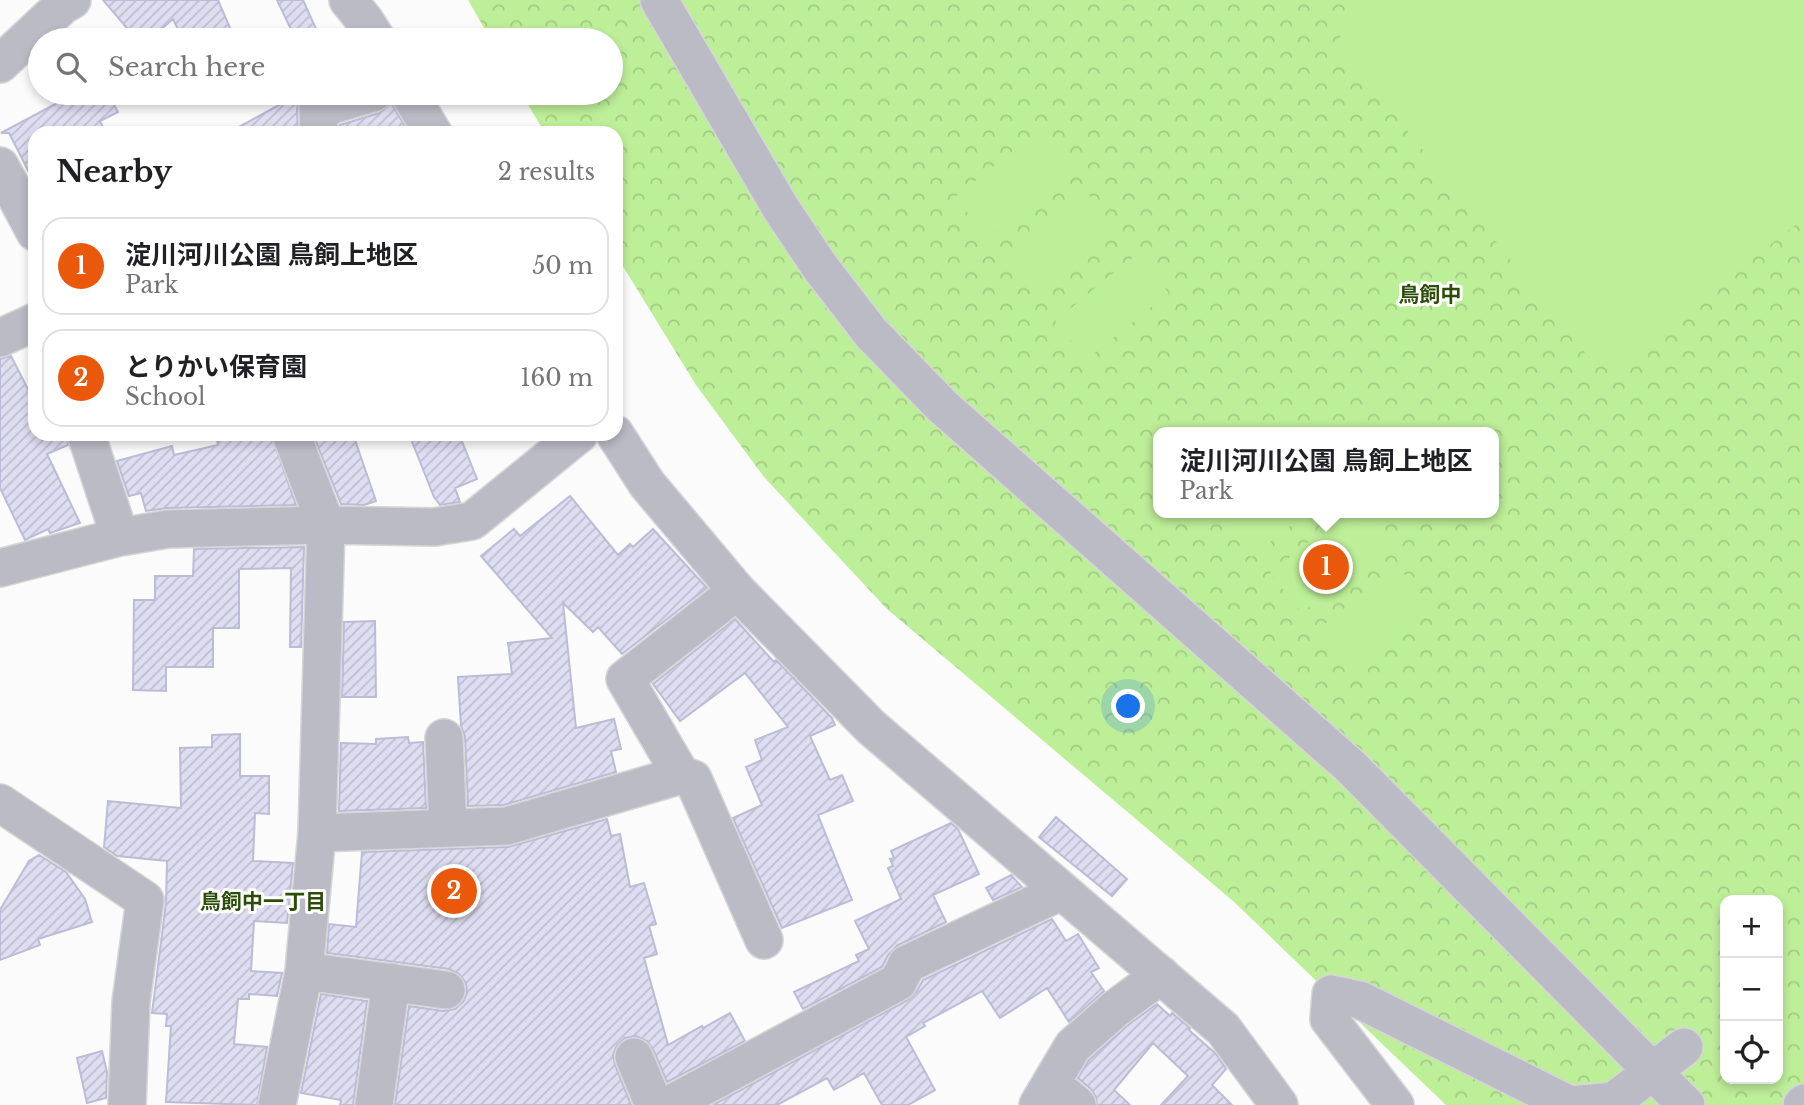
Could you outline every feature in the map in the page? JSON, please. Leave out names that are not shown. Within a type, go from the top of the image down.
[{"type":"street","points":[[659,0],[780,207],[820,267],[871,333],[942,407],[1351,767],[1686,1105]]},
{"type":"street","points":[[35,28],[58,5]]},
{"type":"street","points":[[0,64],[28,36]]},
{"type":"street","points":[[319,126],[318,109],[332,105]]},
{"type":"street","points":[[416,105],[429,126]]},
{"type":"street","points":[[0,166],[28,219]]},
{"type":"street","points":[[0,338],[28,325]]},
{"type":"street","points":[[88,441],[120,537]]},
{"type":"street","points":[[277,1105],[304,971],[317,833],[326,525],[294,441]]},
{"type":"street","points":[[0,568],[120,537],[168,529],[326,525],[434,527],[472,521],[570,441]]},
{"type":"street","points":[[619,441],[647,484],[737,591],[871,727],[1223,1029],[1279,1105]]},
{"type":"street","points":[[681,775],[625,679],[737,591]]},
{"type":"street","points":[[444,738],[448,828]]},
{"type":"street","points":[[317,833],[507,826],[681,775],[693,779],[764,940]]},
{"type":"street","points":[[0,803],[145,900],[131,1002],[127,1105]]},
{"type":"street","points":[[669,1105],[898,982],[907,964],[1062,891]]},
{"type":"street","points":[[304,971],[446,990]]},
{"type":"street","points":[[1055,1098],[1073,1046],[1115,1009],[1161,975]]},
{"type":"street","points":[[374,1105],[391,982]]},
{"type":"street","points":[[1395,1105],[1329,1019],[1331,995],[1360,1000],[1570,1105],[1614,1101],[1684,1047]]},
{"type":"street","points":[[635,1058],[654,1105]]},
{"type":"green space","points":[[468,0],[1804,0],[1804,1105],[1446,1105],[1233,901],[887,609],[764,477],[696,385],[623,266],[623,126],[541,126],[528,105],[623,105],[623,28],[484,28]]},
{"type":"green space","points":[[1359,0],[1804,0],[1804,218],[1616,366],[1595,365],[1337,43]]},
{"type":"green space","points":[[1038,131],[1070,170],[987,237],[955,197]]},
{"type":"green space","points":[[1085,190],[1117,230],[1034,297],[1003,257]]},
{"type":"green space","points":[[1137,254],[1169,293],[1086,360],[1055,321]]},
{"type":"green space","points":[[1219,518],[1300,518],[1251,557]]},
{"type":"green space","points":[[1338,518],[1362,518],[1384,546],[1302,613],[1270,573]]},
{"type":"green space","points":[[1397,565],[1429,605],[1347,672],[1315,632]]},
{"type":"building","points":[[103,0],[218,0],[230,28],[177,28],[173,19],[163,28],[127,28]]},
{"type":"building","points":[[277,0],[303,0],[316,28],[290,28]]},
{"type":"building","points":[[54,105],[114,105],[118,112],[100,121],[102,126],[28,126],[28,170],[9,133],[1,133]]},
{"type":"building","points":[[279,105],[298,105],[298,126],[241,126]]},
{"type":"building","points":[[392,105],[405,126],[340,126],[340,125],[379,113]]},
{"type":"building","points":[[11,356],[28,389],[28,441],[67,441],[68,445],[47,454],[80,523],[50,533],[48,529],[25,540],[0,488],[0,359]]},
{"type":"building","points":[[217,441],[273,441],[296,505],[167,508],[146,511],[141,493],[129,496],[117,461],[172,446],[174,455],[218,445]]},
{"type":"building","points":[[316,441],[355,441],[376,501],[364,505],[341,504]]},
{"type":"building","points":[[412,441],[462,441],[477,479],[455,488],[460,502],[440,505],[434,497]]},
{"type":"building","points":[[570,496],[618,555],[630,544],[633,547],[653,529],[707,588],[622,654],[598,627],[593,632],[563,603],[576,728],[614,719],[621,749],[611,751],[616,772],[504,805],[468,806],[465,737],[461,726],[458,677],[512,674],[508,643],[552,638],[481,556],[514,529],[520,536]]},
{"type":"building","points":[[304,547],[301,647],[290,647],[291,568],[239,569],[239,628],[213,628],[213,667],[166,667],[166,691],[133,690],[134,600],[155,600],[155,576],[193,576],[194,549]]},
{"type":"building","points":[[735,619],[774,662],[776,660],[832,718],[835,725],[810,736],[830,780],[842,775],[853,801],[818,815],[852,900],[782,928],[733,818],[762,805],[746,767],[762,760],[755,740],[788,727],[745,673],[680,721],[653,684]]},
{"type":"building","points":[[375,621],[376,697],[342,697],[344,622]]},
{"type":"building","points":[[240,734],[240,776],[269,776],[269,814],[255,813],[253,861],[293,863],[287,923],[254,921],[251,971],[282,973],[277,996],[249,994],[249,999],[238,999],[234,1044],[267,1047],[257,1105],[166,1102],[171,1026],[166,1026],[167,1014],[152,1013],[166,903],[167,861],[117,856],[104,847],[108,801],[181,808],[180,748],[212,747],[212,735]]},
{"type":"building","points":[[408,737],[409,743],[423,742],[426,808],[339,811],[341,743],[376,744],[376,739]]},
{"type":"building","points":[[1056,817],[1127,879],[1112,896],[1039,837]]},
{"type":"building","points":[[607,819],[611,836],[620,834],[630,887],[644,883],[656,924],[649,926],[657,954],[644,958],[668,1045],[730,1013],[745,1041],[667,1082],[647,1041],[636,1036],[625,1038],[617,1045],[613,1055],[631,1105],[395,1105],[409,1006],[443,1011],[455,1009],[463,1002],[467,993],[466,983],[459,974],[449,969],[327,953],[329,924],[356,927],[362,852],[508,847]]},
{"type":"building","points":[[951,823],[958,829],[979,874],[933,895],[946,922],[898,945],[888,955],[882,967],[803,1009],[794,992],[859,961],[856,955],[869,949],[855,921],[901,899],[888,868],[893,866],[891,851]]},
{"type":"building","points":[[39,855],[66,872],[85,899],[92,922],[38,939],[40,945],[0,960],[0,910],[29,861]]},
{"type":"building","points":[[1011,875],[1022,887],[993,900],[986,888]]},
{"type":"building","points":[[1052,919],[1066,941],[1078,934],[1099,968],[1091,972],[1104,991],[1069,1022],[1047,988],[1000,1018],[982,991],[923,1023],[925,1026],[906,1037],[935,1090],[908,1105],[882,1105],[864,1073],[834,1090],[827,1078],[777,1105],[713,1105],[908,1000],[923,980]]},
{"type":"building","points":[[321,994],[367,1001],[353,1105],[340,1105],[341,1100],[301,1093]]},
{"type":"building","points":[[1157,1004],[1190,1028],[1189,1030],[1216,1054],[1226,1069],[1212,1085],[1232,1105],[1161,1105],[1188,1076],[1153,1043],[1114,1090],[1130,1105],[1097,1105],[1091,1089],[1078,1078],[1089,1060],[1128,1025]]},
{"type":"building","points":[[102,1051],[107,1072],[106,1098],[87,1103],[77,1058]]},
{"type":"place","name":"淀川河川公園 鳥飼上地区","points":[[1326,567]]},
{"type":"place","name":"とりかい保育園","points":[[454,891]]},
{"type":"district","name":"鳥飼中","points":[[1430,295]]},
{"type":"district","name":"鳥飼中一丁目","points":[[263,902]]}]
